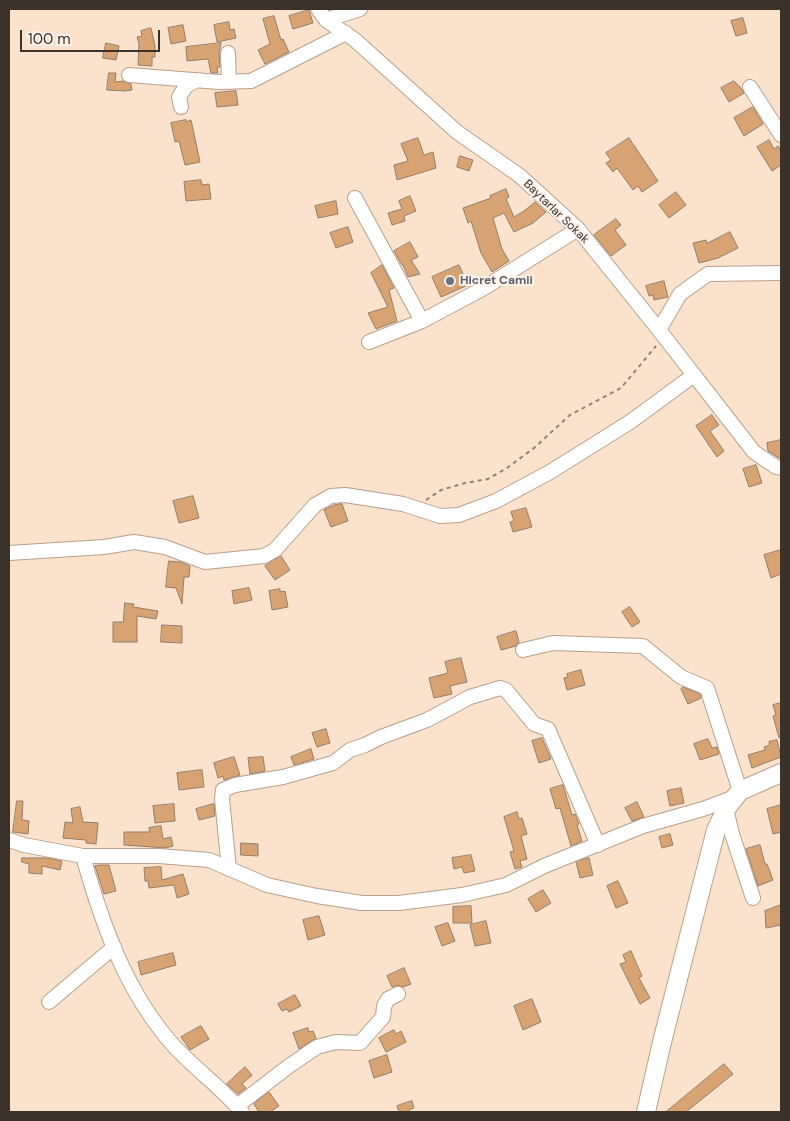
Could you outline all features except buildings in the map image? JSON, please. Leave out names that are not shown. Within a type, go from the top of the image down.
[{"type":"main road","points":[[646,1112],[716,830],[734,799],[781,773]]},
{"type":"street","points":[[322,14],[360,9]]},
{"type":"street","name":"Baytarlar Sokak","points":[[322,14],[355,40],[457,132],[520,176],[578,229],[754,452],[776,467],[781,468]]},
{"type":"street","points":[[129,75],[229,82],[251,81],[346,33]]},
{"type":"street","points":[[228,53],[229,82]]},
{"type":"street","points":[[181,107],[179,97],[186,86],[197,80]]},
{"type":"street","points":[[750,87],[781,135]]},
{"type":"street","points":[[355,198],[422,321]]},
{"type":"street","points":[[369,342],[422,321],[484,288],[578,229]]},
{"type":"street","points":[[662,334],[680,294],[708,274],[781,272]]},
{"type":"street","points":[[9,553],[104,547],[134,542],[165,547],[205,562],[264,556],[275,550],[315,505],[331,496],[345,495],[371,498],[403,504],[440,516],[459,515],[496,501],[550,472],[622,427],[694,375]]},
{"type":"street","points":[[523,650],[553,643],[643,646],[681,677],[707,688],[734,799],[732,834],[753,898]]},
{"type":"street","points":[[229,868],[222,799],[223,790],[236,785],[282,777],[333,763],[350,750],[365,746],[381,736],[427,720],[470,697],[500,688],[506,690],[534,724],[548,730],[598,845]]},
{"type":"street","points":[[9,840],[24,845],[83,856],[159,856],[209,860],[267,885],[362,903],[398,903],[462,895],[506,885],[544,866],[643,826],[734,799]]},
{"type":"street","points":[[83,856],[114,947],[126,975],[146,1009],[172,1044],[240,1109],[289,1066],[316,1047],[336,1042],[360,1042],[383,1017],[384,1006],[388,999],[398,994]]},
{"type":"street","points":[[49,1002],[114,947]]},
{"type":"path","points":[[418,509],[427,498],[441,490],[465,482],[488,479],[507,468],[534,448],[570,415],[621,388],[662,334]]},
{"type":"place","name":"Hicret Camii","points":[[450,281]]}]
